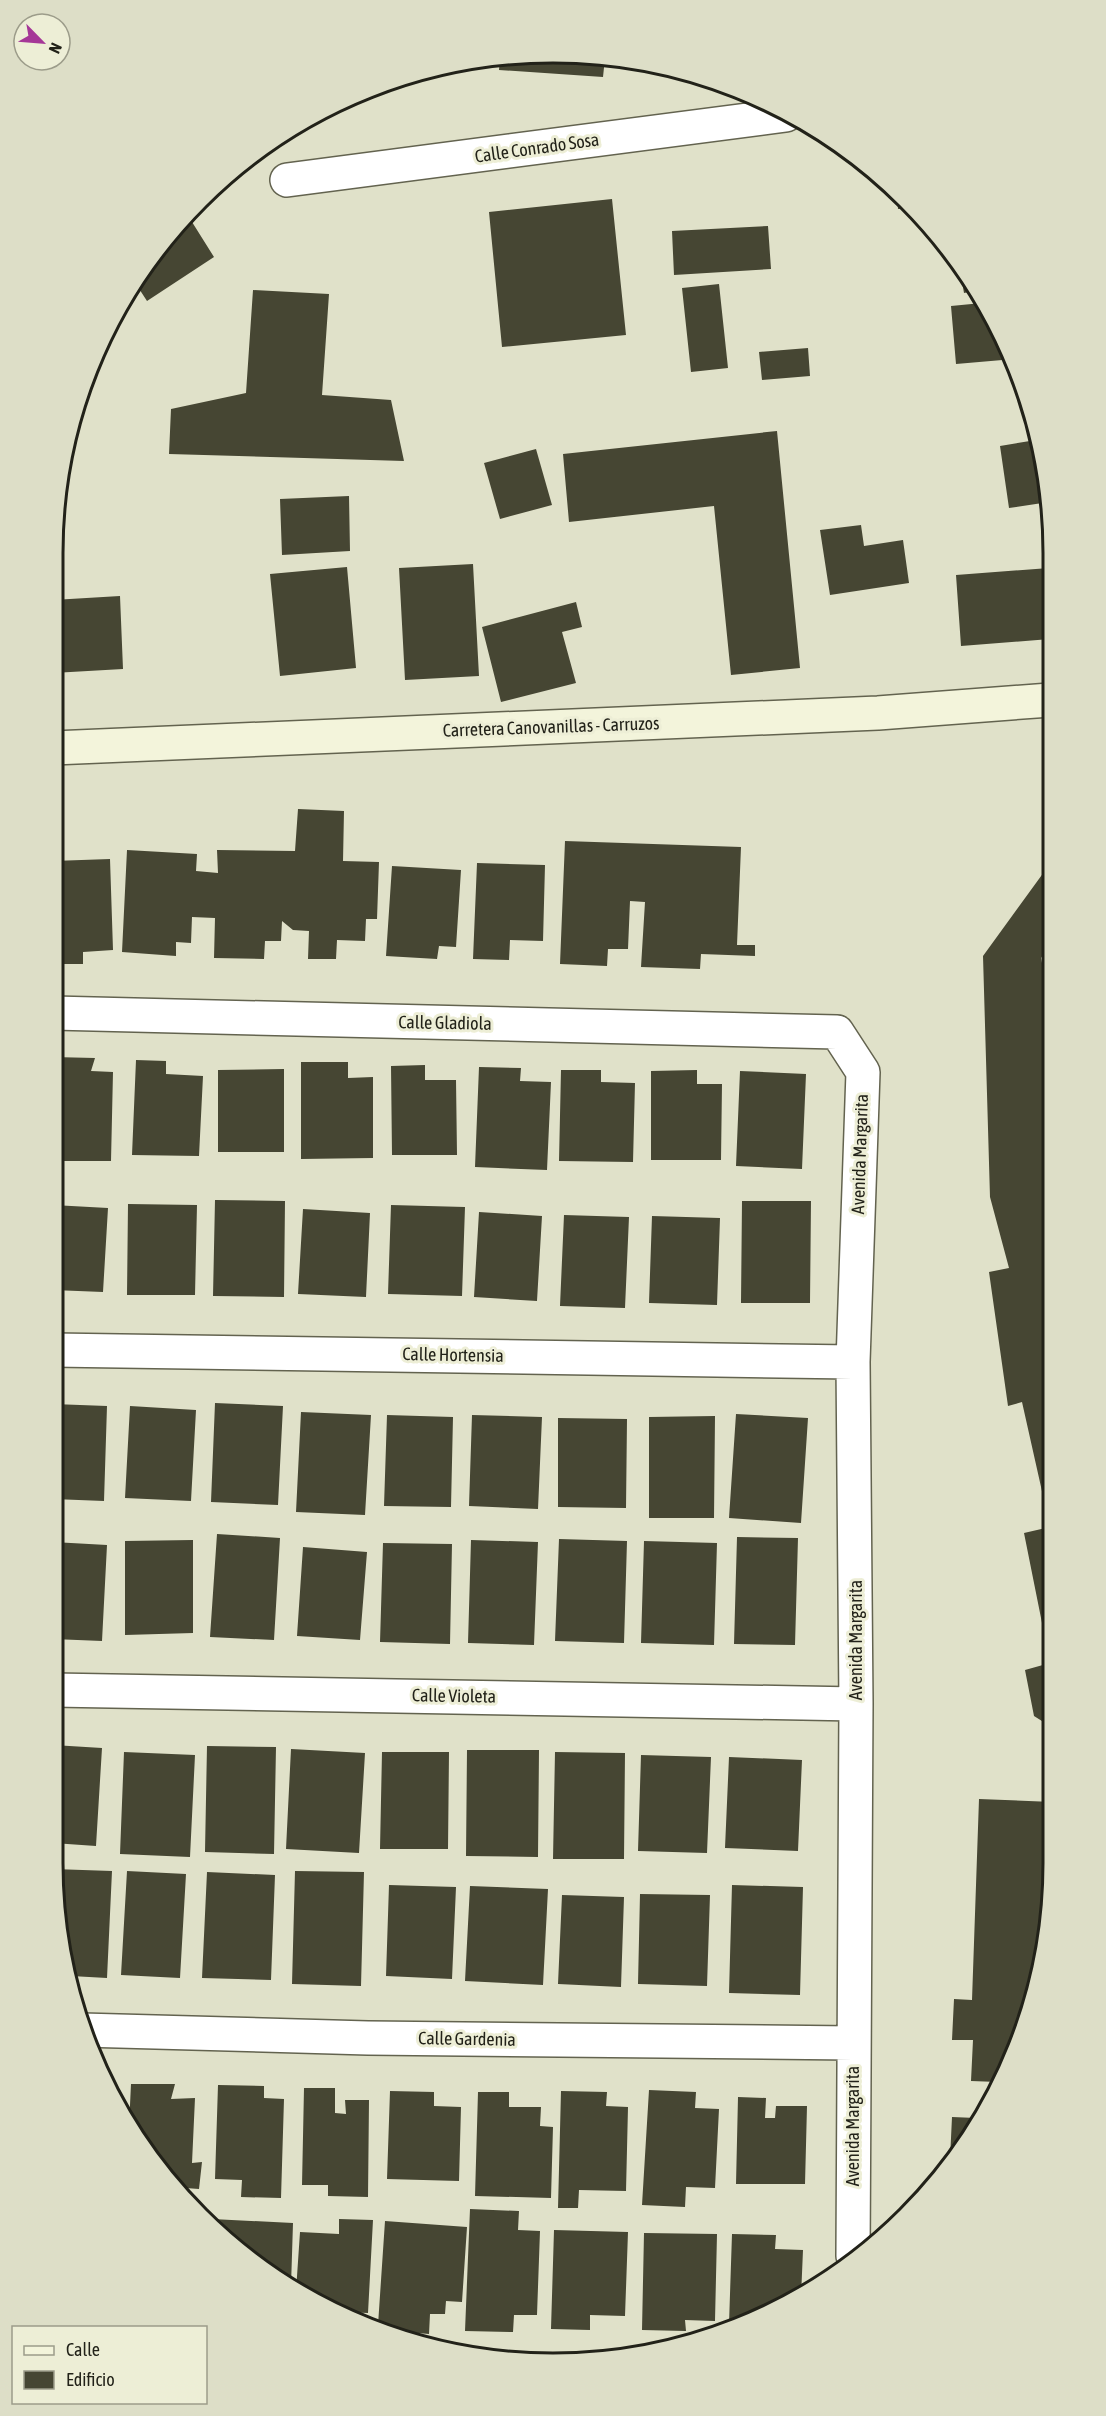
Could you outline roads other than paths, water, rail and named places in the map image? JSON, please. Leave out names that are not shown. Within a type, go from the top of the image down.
[{"type":"street","name":"Calle Conrado Sosa","points":[[287,180],[775,116]]},
{"type":"street","name":"Carretera Canovanillas - Carruzos","points":[[63,748],[878,713],[1043,701]]},
{"type":"street","name":"Calle Gladiola","points":[[63,1013],[837,1032]]},
{"type":"street","name":"Avenida Margarita","points":[[837,1032],[863,1072],[853,1362],[856,1704],[853,2250]]},
{"type":"street","name":"Calle Hortensia","points":[[63,1350],[853,1362]]},
{"type":"street","name":"Calle Violeta","points":[[63,1690],[856,1704]]},
{"type":"street","name":"Calle Gardenia","points":[[92,2030],[368,2038],[853,2043]]}]
